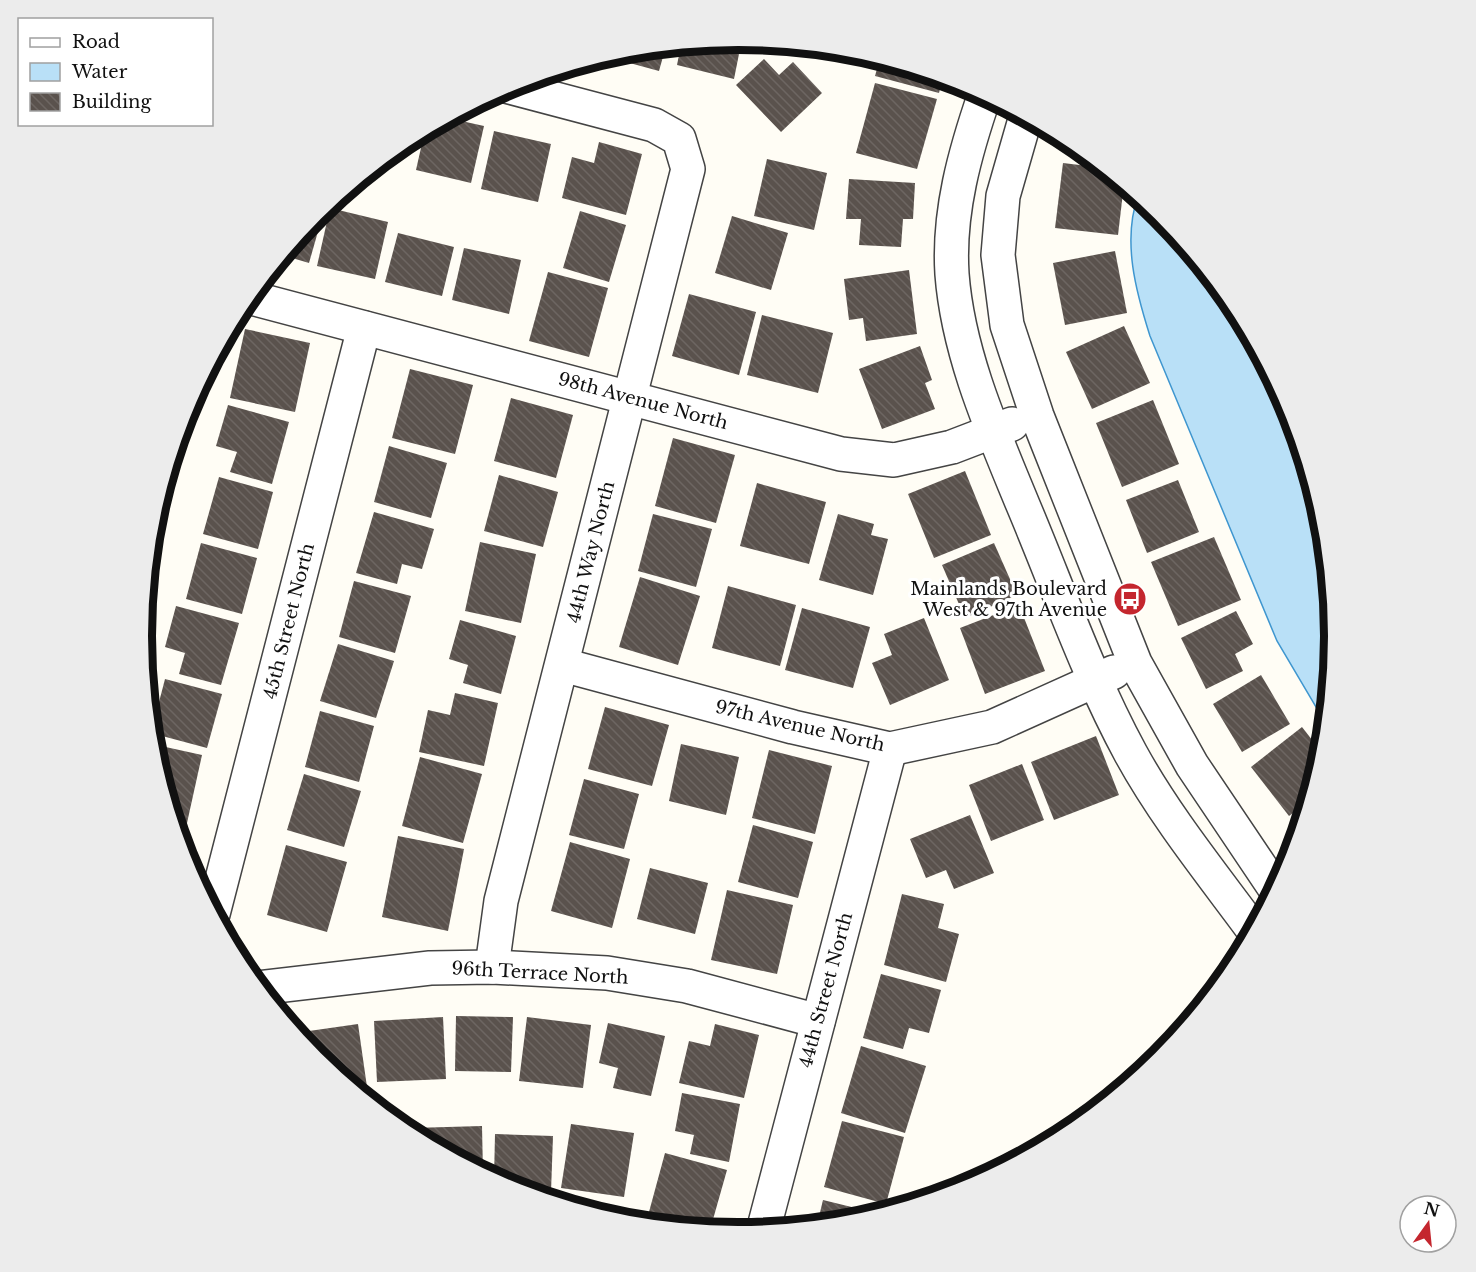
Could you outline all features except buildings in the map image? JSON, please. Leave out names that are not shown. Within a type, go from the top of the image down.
[{"type":"street","name":"44th Way North","points":[[492,967],[501,901],[688,169],[679,139],[654,125],[523,91]]},
{"type":"street","points":[[982,103],[965,152],[959,186],[955,209],[952,273],[964,341],[993,432],[1096,680],[1131,755],[1249,924]]},
{"type":"street","points":[[1024,124],[1003,196],[998,255],[1007,325],[1037,416],[1135,663],[1192,765],[1270,881]]},
{"type":"street","name":"98th Avenue North","points":[[258,300],[841,454],[894,460],[952,447],[1037,416]]},
{"type":"street","name":"45th Street North","points":[[216,902],[364,328]]},
{"type":"street","name":"97th Avenue North","points":[[563,665],[793,727],[890,748],[992,727],[1135,663]]},
{"type":"street","name":"44th Street North","points":[[766,1221],[890,748]]},
{"type":"street","name":"96th Terrace North","points":[[268,987],[430,968],[492,967],[607,973],[687,986],[818,1021]]},
{"type":"water","points":[[1135,205],[1153,221],[1179,249],[1226,310],[1264,377],[1280,412],[1305,484],[1319,559],[1324,636],[1319,712],[1277,641],[1150,336],[1133,266],[1131,231]]},
{"type":"place","name":"Mainlands Boulevard West & 97th Avenue","points":[[1130,599]]}]
